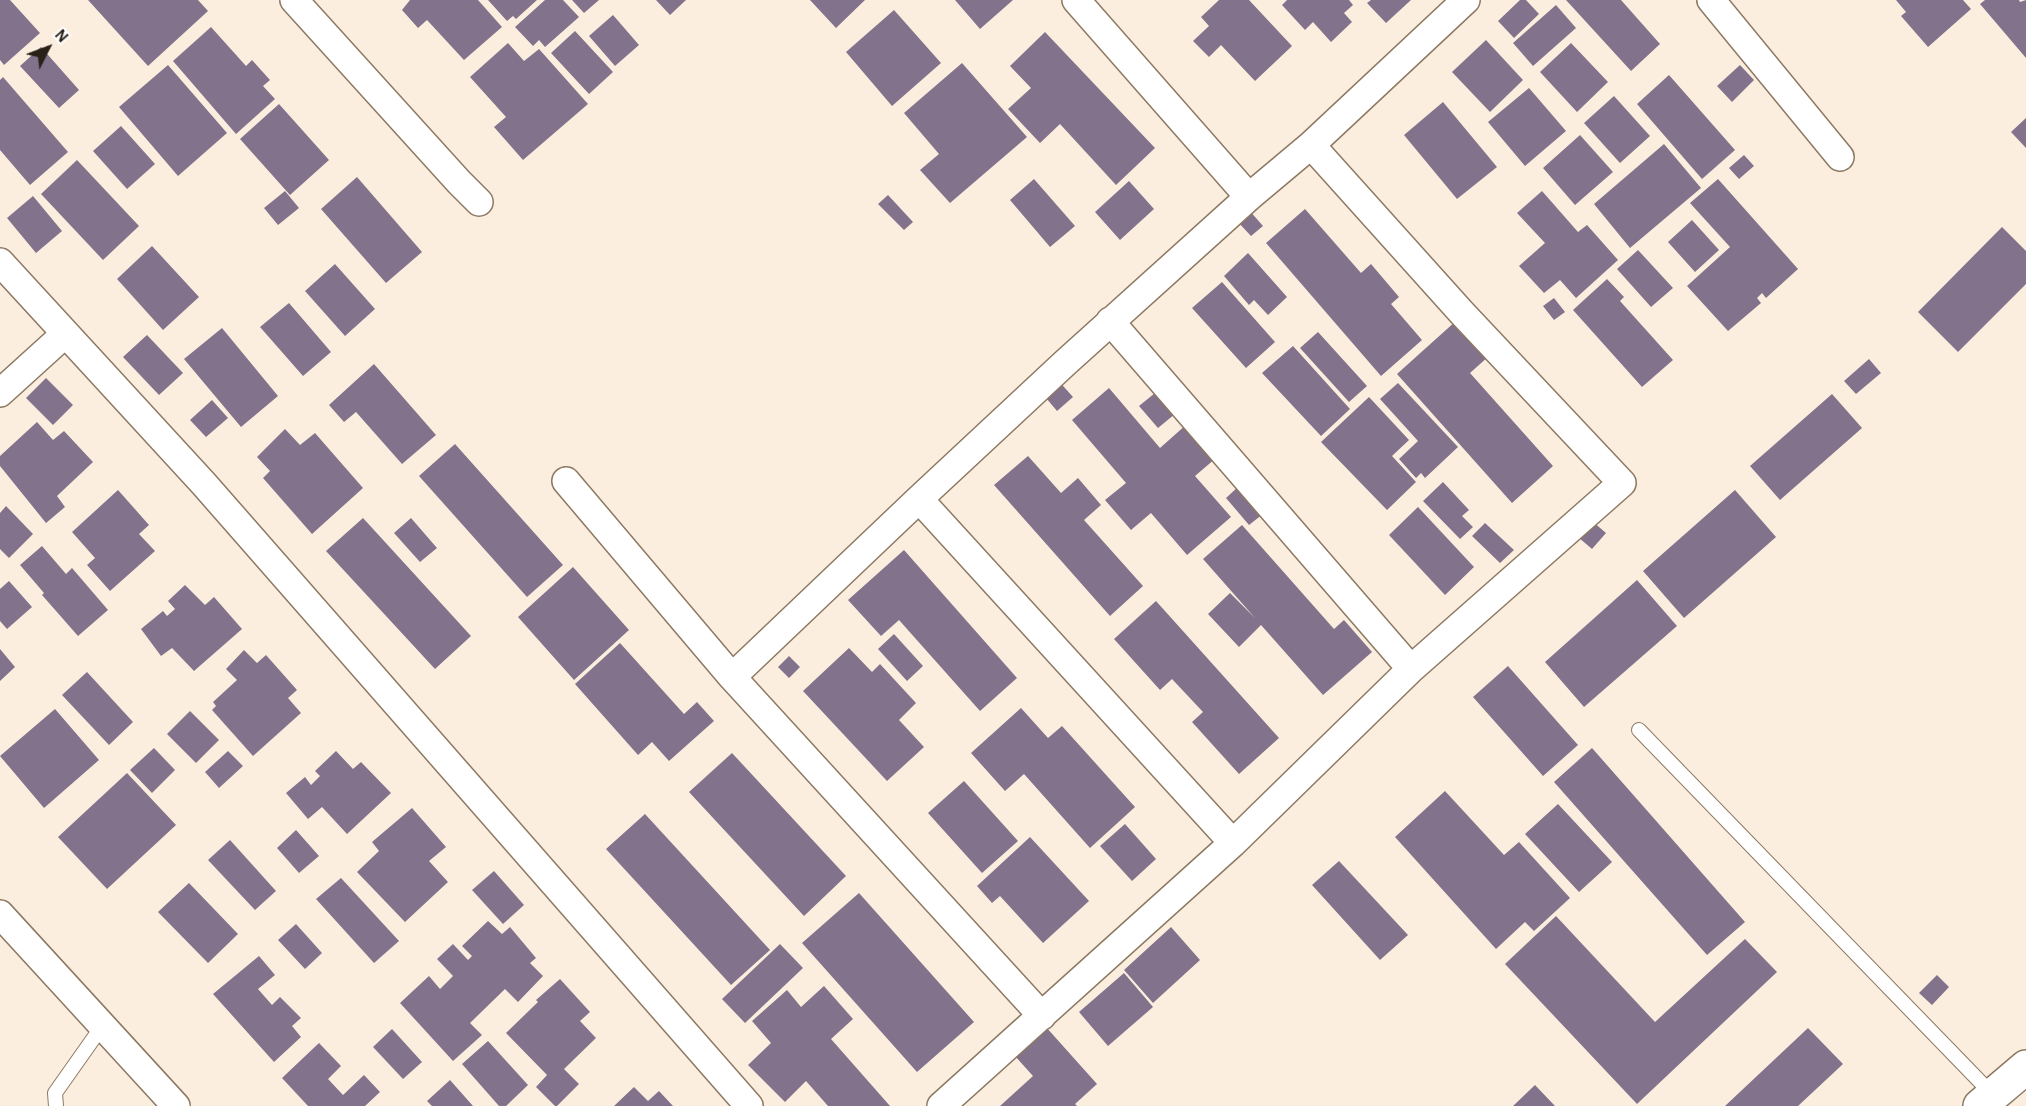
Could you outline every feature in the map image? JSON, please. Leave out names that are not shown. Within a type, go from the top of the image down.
[{"type":"street","points":[[294,0],[479,202]]},
{"type":"street","points":[[1076,0],[1249,197]]},
{"type":"street","points":[[732,677],[918,498],[1110,321],[1311,144],[1466,0]]},
{"type":"street","points":[[1711,0],[1840,157]]},
{"type":"street","points":[[941,1106],[1233,843],[1411,669],[1622,483],[1462,314],[1311,144]]},
{"type":"street","points":[[0,262],[204,484],[749,1106]]},
{"type":"street","points":[[1110,321],[1411,669]]},
{"type":"street","points":[[0,393],[65,334]]},
{"type":"street","points":[[566,481],[732,677],[1042,1016]]},
{"type":"street","points":[[918,498],[1233,843]]},
{"type":"street","points":[[0,915],[177,1106]]},
{"type":"street","points":[[1986,1101],[2026,1067]]},
{"type":"lane","points":[[1639,730],[1986,1101]]},
{"type":"lane","points":[[56,1106],[55,1093],[103,1025]]},
{"type":"building","points":[[0,0],[10,0],[40,33],[4,65],[0,60]]},
{"type":"building","points":[[88,0],[198,0],[208,11],[148,66]]},
{"type":"building","points":[[410,0],[478,0],[502,27],[464,60],[427,20],[418,28],[402,10]]},
{"type":"building","points":[[488,0],[537,0],[516,19],[513,16],[507,21]]},
{"type":"building","points":[[545,0],[563,0],[579,17],[545,47],[539,40],[533,46],[515,27]]},
{"type":"building","points":[[572,0],[599,0],[584,13]]},
{"type":"building","points":[[656,0],[686,0],[670,15]]},
{"type":"building","points":[[810,0],[865,0],[836,28]]},
{"type":"building","points":[[955,0],[1013,0],[980,29]]},
{"type":"building","points":[[1219,0],[1249,0],[1292,46],[1255,81],[1221,45],[1209,57],[1193,41],[1209,26],[1201,17]]},
{"type":"building","points":[[1287,0],[1349,0],[1353,5],[1344,13],[1352,22],[1331,42],[1313,22],[1305,30],[1282,5]]},
{"type":"building","points":[[1371,0],[1411,0],[1386,23],[1367,3]]},
{"type":"building","points":[[1520,0],[1526,0],[1539,14],[1514,38],[1498,21]]},
{"type":"building","points":[[1566,0],[1621,0],[1660,44],[1631,71]]},
{"type":"building","points":[[1896,0],[1963,0],[1971,9],[1928,47],[1901,16],[1906,12]]},
{"type":"building","points":[[1985,0],[2019,0],[2020,2],[2026,0],[2026,58],[1980,4]]},
{"type":"building","points":[[1556,5],[1576,28],[1533,66],[1513,43]]},
{"type":"building","points":[[894,10],[941,63],[892,106],[846,52]]},
{"type":"building","points":[[613,15],[639,45],[615,66],[589,36]]},
{"type":"building","points":[[211,27],[246,66],[252,60],[270,80],[263,86],[275,99],[236,134],[173,61]]},
{"type":"building","points":[[575,31],[613,72],[589,94],[551,53]]},
{"type":"building","points":[[1045,32],[1155,148],[1116,185],[1060,124],[1040,143],[1008,109],[1031,88],[1010,66]]},
{"type":"building","points":[[1486,40],[1523,80],[1490,112],[1452,72]]},
{"type":"building","points":[[508,43],[524,61],[539,49],[588,104],[523,160],[494,127],[506,117],[470,77]]},
{"type":"building","points":[[1571,43],[1608,82],[1577,112],[1540,72]]},
{"type":"building","points":[[41,47],[79,90],[59,108],[20,66]]},
{"type":"building","points":[[962,63],[1027,137],[950,203],[920,170],[939,154],[904,113]]},
{"type":"building","points":[[168,65],[227,133],[178,176],[119,107]]},
{"type":"building","points":[[1740,65],[1754,80],[1732,102],[1717,86]]},
{"type":"building","points":[[1669,75],[1735,150],[1702,179],[1637,104]]},
{"type":"building","points":[[3,77],[68,152],[30,185],[0,150],[0,80]]},
{"type":"building","points":[[1529,88],[1566,131],[1525,166],[1488,122]]},
{"type":"building","points":[[1614,96],[1650,136],[1620,163],[1584,123]]},
{"type":"building","points":[[1443,102],[1497,167],[1457,199],[1404,135]]},
{"type":"building","points":[[279,104],[329,160],[290,195],[240,139]]},
{"type":"building","points":[[2026,118],[2026,148],[2011,132]]},
{"type":"building","points":[[121,126],[155,164],[127,189],[93,151]]},
{"type":"building","points":[[1580,135],[1613,172],[1575,205],[1543,168]]},
{"type":"building","points":[[1664,144],[1701,188],[1630,248],[1594,204]]},
{"type":"building","points":[[1744,155],[1754,166],[1739,179],[1729,168]]},
{"type":"building","points":[[77,160],[139,226],[103,260],[41,194]]},
{"type":"building","points":[[357,177],[422,252],[386,283],[321,209]]},
{"type":"building","points":[[1034,179],[1075,226],[1050,247],[1010,200]]},
{"type":"building","points":[[1718,179],[1798,269],[1766,298],[1762,293],[1757,298],[1761,303],[1728,331],[1687,286],[1730,247],[1690,203]]},
{"type":"building","points":[[1129,181],[1154,209],[1120,240],[1095,212]]},
{"type":"building","points":[[285,191],[299,208],[278,225],[264,208]]},
{"type":"building","points":[[1542,191],[1578,232],[1587,225],[1618,260],[1576,298],[1560,280],[1544,293],[1519,266],[1545,243],[1517,213]]},
{"type":"building","points":[[888,195],[913,222],[904,230],[878,204]]},
{"type":"building","points":[[33,196],[62,231],[36,253],[7,218]]},
{"type":"building","points":[[1305,209],[1361,273],[1371,264],[1399,297],[1391,304],[1422,340],[1381,376],[1266,243]]},
{"type":"building","points":[[1249,210],[1263,226],[1251,236],[1236,220]]},
{"type":"building","points":[[1692,220],[1719,250],[1695,272],[1668,242]]},
{"type":"building","points":[[2002,227],[2026,251],[2026,284],[1958,352],[1918,312]]},
{"type":"building","points":[[152,246],[199,297],[163,330],[117,279]]},
{"type":"building","points":[[1638,250],[1673,288],[1651,307],[1617,269]]},
{"type":"building","points":[[1248,253],[1287,297],[1268,315],[1254,300],[1249,305],[1224,276]]},
{"type":"building","points":[[335,264],[375,309],[345,336],[305,291]]},
{"type":"building","points":[[1607,279],[1624,297],[1620,301],[1673,360],[1642,387],[1573,310]]},
{"type":"building","points":[[1222,282],[1275,342],[1246,368],[1192,308]]},
{"type":"building","points":[[1554,298],[1565,312],[1554,320],[1543,306]]},
{"type":"building","points":[[289,303],[331,352],[303,376],[260,327]]},
{"type":"building","points":[[1457,320],[1489,356],[1470,373],[1553,466],[1512,503],[1397,374]]},
{"type":"building","points":[[222,328],[278,396],[241,427],[184,359]]},
{"type":"building","points":[[1318,332],[1367,386],[1349,402],[1300,348]]},
{"type":"building","points":[[147,335],[183,373],[159,395],[123,357]]},
{"type":"building","points":[[1293,346],[1350,409],[1321,436],[1262,373]]},
{"type":"building","points":[[1869,359],[1881,373],[1856,394],[1844,381]]},
{"type":"building","points":[[374,364],[436,435],[402,464],[356,412],[344,422],[329,405]]},
{"type":"building","points":[[46,378],[73,405],[53,425],[26,398]]},
{"type":"building","points":[[1056,378],[1073,397],[1057,411],[1041,392]]},
{"type":"building","points":[[1398,383],[1458,447],[1425,478],[1421,473],[1416,478],[1399,459],[1418,441],[1380,399]]},
{"type":"building","points":[[1109,388],[1160,448],[1187,424],[1216,458],[1195,476],[1231,517],[1187,555],[1151,513],[1131,530],[1105,500],[1126,483],[1072,420]]},
{"type":"building","points":[[1155,393],[1175,414],[1158,428],[1139,406]]},
{"type":"building","points":[[1832,394],[1862,428],[1780,500],[1750,466]]},
{"type":"building","points":[[1369,397],[1409,440],[1392,456],[1416,482],[1387,510],[1321,442]]},
{"type":"building","points":[[212,400],[228,418],[206,437],[190,420]]},
{"type":"building","points":[[37,422],[53,440],[64,431],[93,462],[57,496],[65,507],[46,523],[0,466],[0,456]]},
{"type":"building","points":[[285,429],[300,445],[315,433],[363,488],[312,534],[263,478],[270,471],[257,457]]},
{"type":"building","points":[[455,444],[563,565],[527,597],[419,476]]},
{"type":"building","points":[[1028,456],[1061,493],[1078,478],[1101,505],[1084,520],[1143,586],[1110,616],[994,485]]},
{"type":"building","points":[[1443,482],[1469,510],[1462,516],[1473,527],[1460,539],[1423,501]]},
{"type":"building","points":[[1239,486],[1263,514],[1249,525],[1226,498]]},
{"type":"building","points":[[118,490],[149,525],[139,534],[155,551],[110,591],[87,565],[95,558],[72,532]]},
{"type":"building","points":[[1735,490],[1776,537],[1684,618],[1643,571]]},
{"type":"building","points":[[6,506],[33,534],[9,558],[0,549],[0,513]]},
{"type":"building","points":[[1418,507],[1474,567],[1445,595],[1389,535]]},
{"type":"building","points":[[363,518],[471,636],[435,669],[326,551]]},
{"type":"building","points":[[411,518],[437,548],[420,562],[394,533]]},
{"type":"building","points":[[1592,521],[1606,533],[1592,549],[1578,537]]},
{"type":"building","points":[[1485,523],[1514,550],[1500,563],[1472,536]]},
{"type":"building","points":[[1242,525],[1334,629],[1344,620],[1372,652],[1323,695],[1261,625],[1239,647],[1208,614],[1230,593],[1255,618],[1203,559]]},
{"type":"building","points":[[42,546],[66,574],[72,568],[108,610],[78,636],[42,595],[44,593],[20,565]]},
{"type":"building","points":[[904,550],[1017,678],[980,711],[899,620],[881,636],[848,600]]},
{"type":"building","points":[[573,567],[629,630],[574,680],[518,617]]},
{"type":"building","points":[[1637,580],[1677,626],[1584,707],[1545,662]]},
{"type":"building","points":[[9,581],[32,607],[7,629],[0,621],[0,589]]},
{"type":"building","points":[[185,585],[205,605],[214,597],[242,629],[194,671],[172,648],[161,656],[141,629],[163,611],[167,616],[175,609],[168,601]]},
{"type":"building","points":[[1156,601],[1279,738],[1239,774],[1192,722],[1203,712],[1172,679],[1160,690],[1114,639]]},
{"type":"building","points":[[894,634],[923,666],[907,681],[878,649]]},
{"type":"building","points":[[620,643],[684,714],[697,702],[714,721],[669,761],[652,742],[638,755],[575,684]]},
{"type":"building","points":[[849,648],[872,672],[880,664],[916,703],[899,720],[924,747],[887,781],[803,691]]},
{"type":"building","points":[[0,649],[15,667],[0,681]]},
{"type":"building","points":[[244,650],[257,663],[266,655],[297,690],[288,698],[301,713],[253,756],[212,710],[216,706],[213,702],[237,680],[226,669]]},
{"type":"building","points":[[789,656],[800,667],[789,678],[778,667]]},
{"type":"building","points":[[1508,666],[1578,745],[1543,776],[1473,697]]},
{"type":"building","points":[[87,672],[133,722],[109,745],[62,695]]},
{"type":"building","points":[[1021,708],[1048,738],[1062,726],[1135,807],[1090,848],[1024,774],[1005,791],[971,753]]},
{"type":"building","points":[[55,709],[99,760],[44,808],[0,756]]},
{"type":"building","points":[[190,711],[219,740],[196,763],[167,734]]},
{"type":"building","points":[[154,748],[175,770],[152,793],[130,770]]},
{"type":"building","points":[[1592,748],[1745,922],[1707,955],[1554,782]]},
{"type":"building","points":[[228,751],[243,766],[219,788],[205,772]]},
{"type":"building","points":[[336,751],[353,769],[361,762],[391,793],[347,834],[322,807],[308,819],[286,793],[305,777],[311,785],[320,776],[315,771]]},
{"type":"building","points":[[732,753],[846,876],[804,916],[689,792]]},
{"type":"building","points":[[127,773],[176,825],[107,889],[58,837]]},
{"type":"building","points":[[964,781],[1018,841],[982,873],[928,813]]},
{"type":"building","points":[[1445,791],[1504,855],[1519,842],[1570,898],[1534,931],[1525,922],[1496,949],[1395,837]]},
{"type":"building","points":[[1558,804],[1612,862],[1579,892],[1525,834]]},
{"type":"building","points":[[412,808],[446,847],[429,861],[448,882],[405,922],[357,872],[379,851],[372,842]]},
{"type":"building","points":[[645,814],[770,950],[731,985],[606,849]]},
{"type":"building","points":[[1125,824],[1156,859],[1132,881],[1100,846]]},
{"type":"building","points":[[296,830],[319,856],[299,873],[277,848]]},
{"type":"building","points":[[1030,837],[1089,901],[1043,943],[1000,896],[992,903],[977,886]]},
{"type":"building","points":[[230,840],[276,891],[255,910],[208,860]]},
{"type":"building","points":[[1339,861],[1408,935],[1380,960],[1312,885]]},
{"type":"building","points":[[494,871],[524,905],[503,924],[472,890]]},
{"type":"building","points":[[341,878],[399,941],[374,963],[316,899]]},
{"type":"building","points":[[189,883],[238,934],[208,963],[158,912]]},
{"type":"building","points":[[859,893],[974,1022],[917,1072],[802,943]]},
{"type":"building","points":[[1556,916],[1655,1022],[1745,939],[1777,972],[1637,1104],[1505,964]]},
{"type":"building","points":[[488,921],[502,934],[510,927],[536,958],[530,963],[543,976],[518,1002],[505,989],[470,1023],[482,1035],[453,1061],[400,1003],[429,976],[440,989],[453,976],[437,959],[453,944],[468,960],[472,956],[462,946]]},
{"type":"building","points":[[296,924],[322,953],[305,969],[278,940]]},
{"type":"building","points":[[1171,927],[1200,960],[1153,1003],[1124,970]]},
{"type":"building","points":[[780,944],[803,968],[745,1023],[722,999]]},
{"type":"building","points":[[259,956],[275,975],[258,989],[272,1005],[280,997],[301,1018],[292,1026],[301,1037],[274,1062],[213,994]]},
{"type":"building","points":[[1124,973],[1153,1007],[1108,1046],[1079,1012]]},
{"type":"building","points":[[1937,975],[1949,987],[1932,1005],[1919,993]]},
{"type":"building","points":[[560,979],[590,1012],[580,1021],[596,1038],[564,1069],[579,1084],[555,1106],[536,1087],[547,1075],[506,1033],[538,1002],[536,1000]]},
{"type":"building","points":[[824,986],[853,1019],[831,1039],[890,1106],[828,1106],[806,1081],[785,1102],[748,1065],[771,1043],[752,1021],[787,990],[801,1007]]},
{"type":"building","points":[[1046,1027],[1097,1084],[1075,1104],[1077,1106],[1000,1106],[1033,1076],[1015,1056]]},
{"type":"building","points":[[1808,1028],[1843,1064],[1798,1106],[1725,1106]]},
{"type":"building","points":[[392,1029],[422,1062],[403,1079],[373,1047]]},
{"type":"building","points":[[488,1041],[528,1085],[506,1106],[499,1106],[462,1064]]},
{"type":"building","points":[[319,1043],[341,1066],[328,1079],[343,1095],[364,1075],[380,1092],[365,1106],[308,1106],[282,1078]]},
{"type":"building","points":[[450,1080],[473,1106],[432,1106],[427,1101]]},
{"type":"building","points":[[1535,1085],[1555,1106],[1513,1106]]},
{"type":"building","points":[[634,1087],[648,1101],[659,1091],[673,1106],[614,1106]]}]
